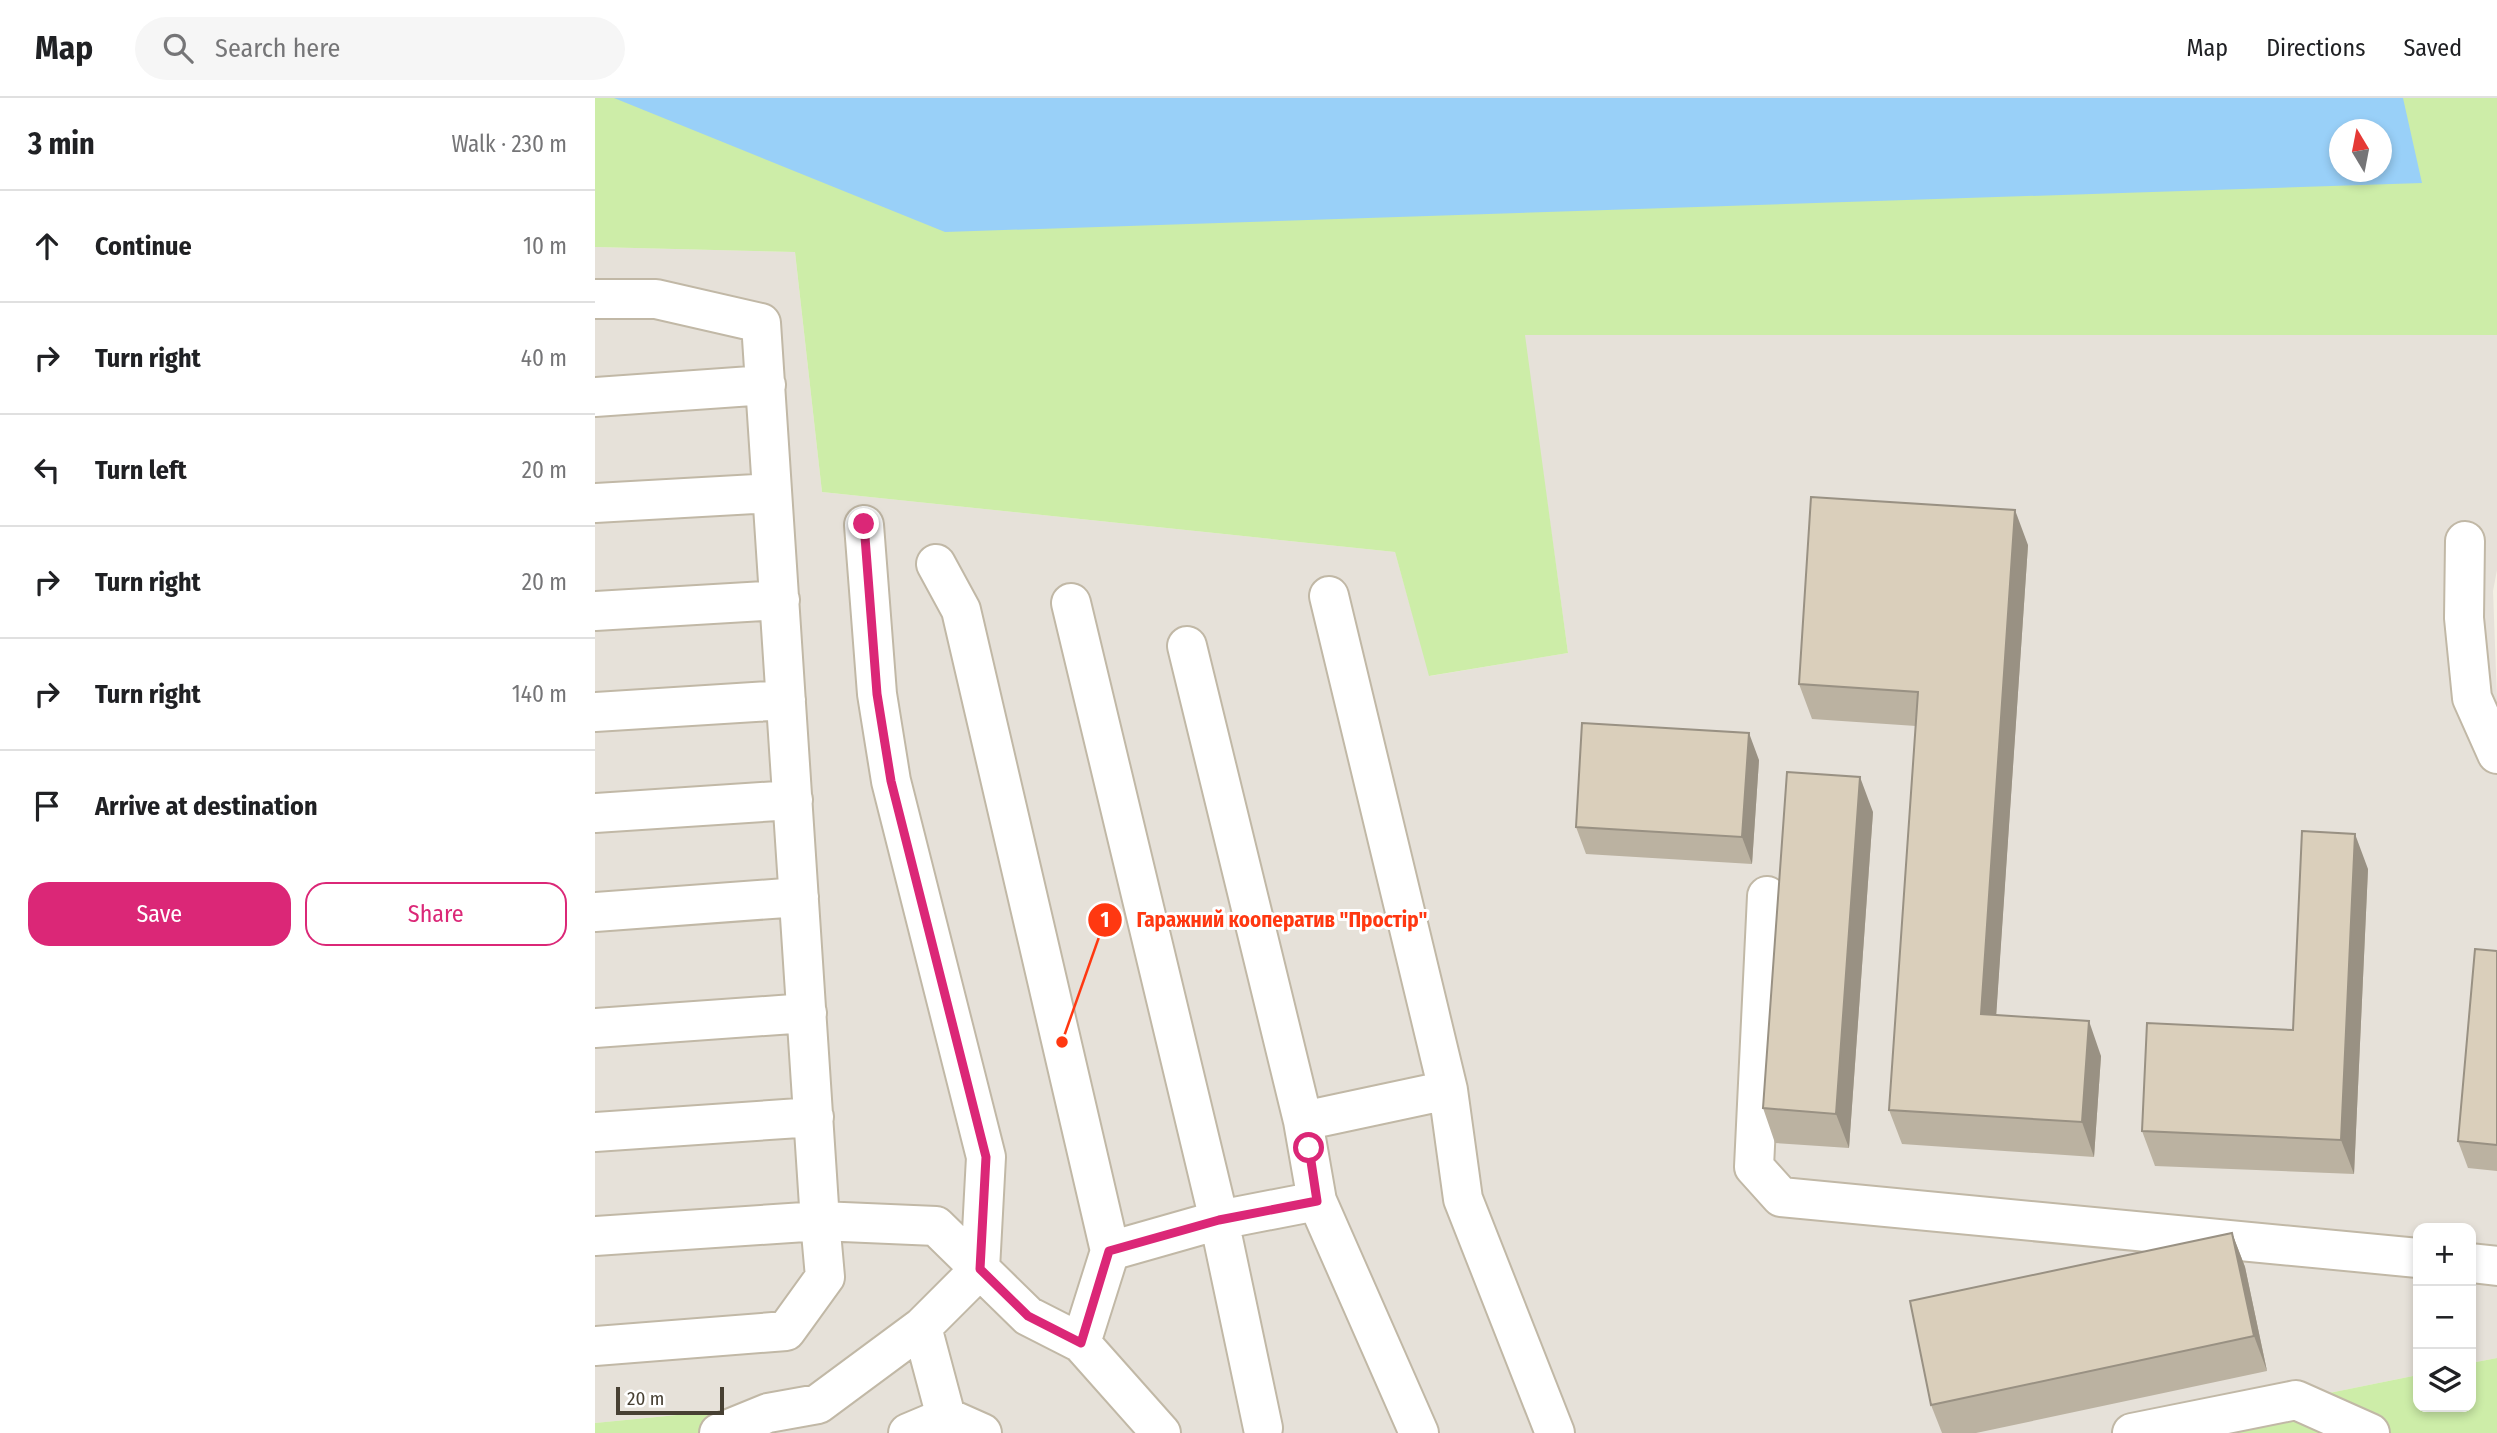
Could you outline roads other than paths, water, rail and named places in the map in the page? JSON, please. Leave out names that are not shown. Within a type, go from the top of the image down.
[{"type":"lane","points":[[595,299],[656,299],[761,323],[825,1278],[786,1331],[595,1346]]},
{"type":"lane","points":[[595,397],[766,385]]},
{"type":"lane","points":[[595,503],[772,493]]},
{"type":"lane","points":[[719,1433],[768,1413],[818,1404],[922,1328],[980,1269],[986,1157],[891,781],[877,694],[864,524]]},
{"type":"lane","points":[[2465,541],[2464,618],[2472,698],[2497,754]]},
{"type":"lane","points":[[936,564],[961,610],[1109,1251],[1081,1343]]},
{"type":"lane","points":[[1329,596],[1448,1090],[1463,1199],[1555,1433]]},
{"type":"lane","points":[[595,611],[780,600]]},
{"type":"lane","points":[[1071,603],[1219,1220],[1263,1428]]},
{"type":"lane","points":[[1187,646],[1303,1121],[1317,1201],[1419,1433]]},
{"type":"lane","points":[[595,712],[786,700]]},
{"type":"lane","points":[[595,813],[793,800]]},
{"type":"lane","points":[[1767,896],[1754,1167],[1781,1197],[2413,1258]]},
{"type":"lane","points":[[595,912],[799,897]]},
{"type":"lane","points":[[595,1028],[807,1013]]},
{"type":"lane","points":[[1303,1121],[1448,1090]]},
{"type":"lane","points":[[595,1132],[814,1117]]},
{"type":"lane","points":[[1109,1251],[1219,1220],[1317,1201]]},
{"type":"lane","points":[[595,1236],[820,1221],[936,1226],[1028,1316],[1081,1343],[1161,1433]]},
{"type":"lane","points":[[2476,1264],[2497,1266]]},
{"type":"lane","points":[[922,1328],[946,1417]]},
{"type":"lane","points":[[2132,1433],[2295,1400],[2370,1433]]},
{"type":"lane","points":[[908,1433],[946,1417],[982,1433]]},
{"type":"water","points":[[614,98],[2403,98],[2422,183],[945,232]]},
{"type":"place","name":"Гаражний кооператив \"Простір\"","points":[[1062,1042]]}]
